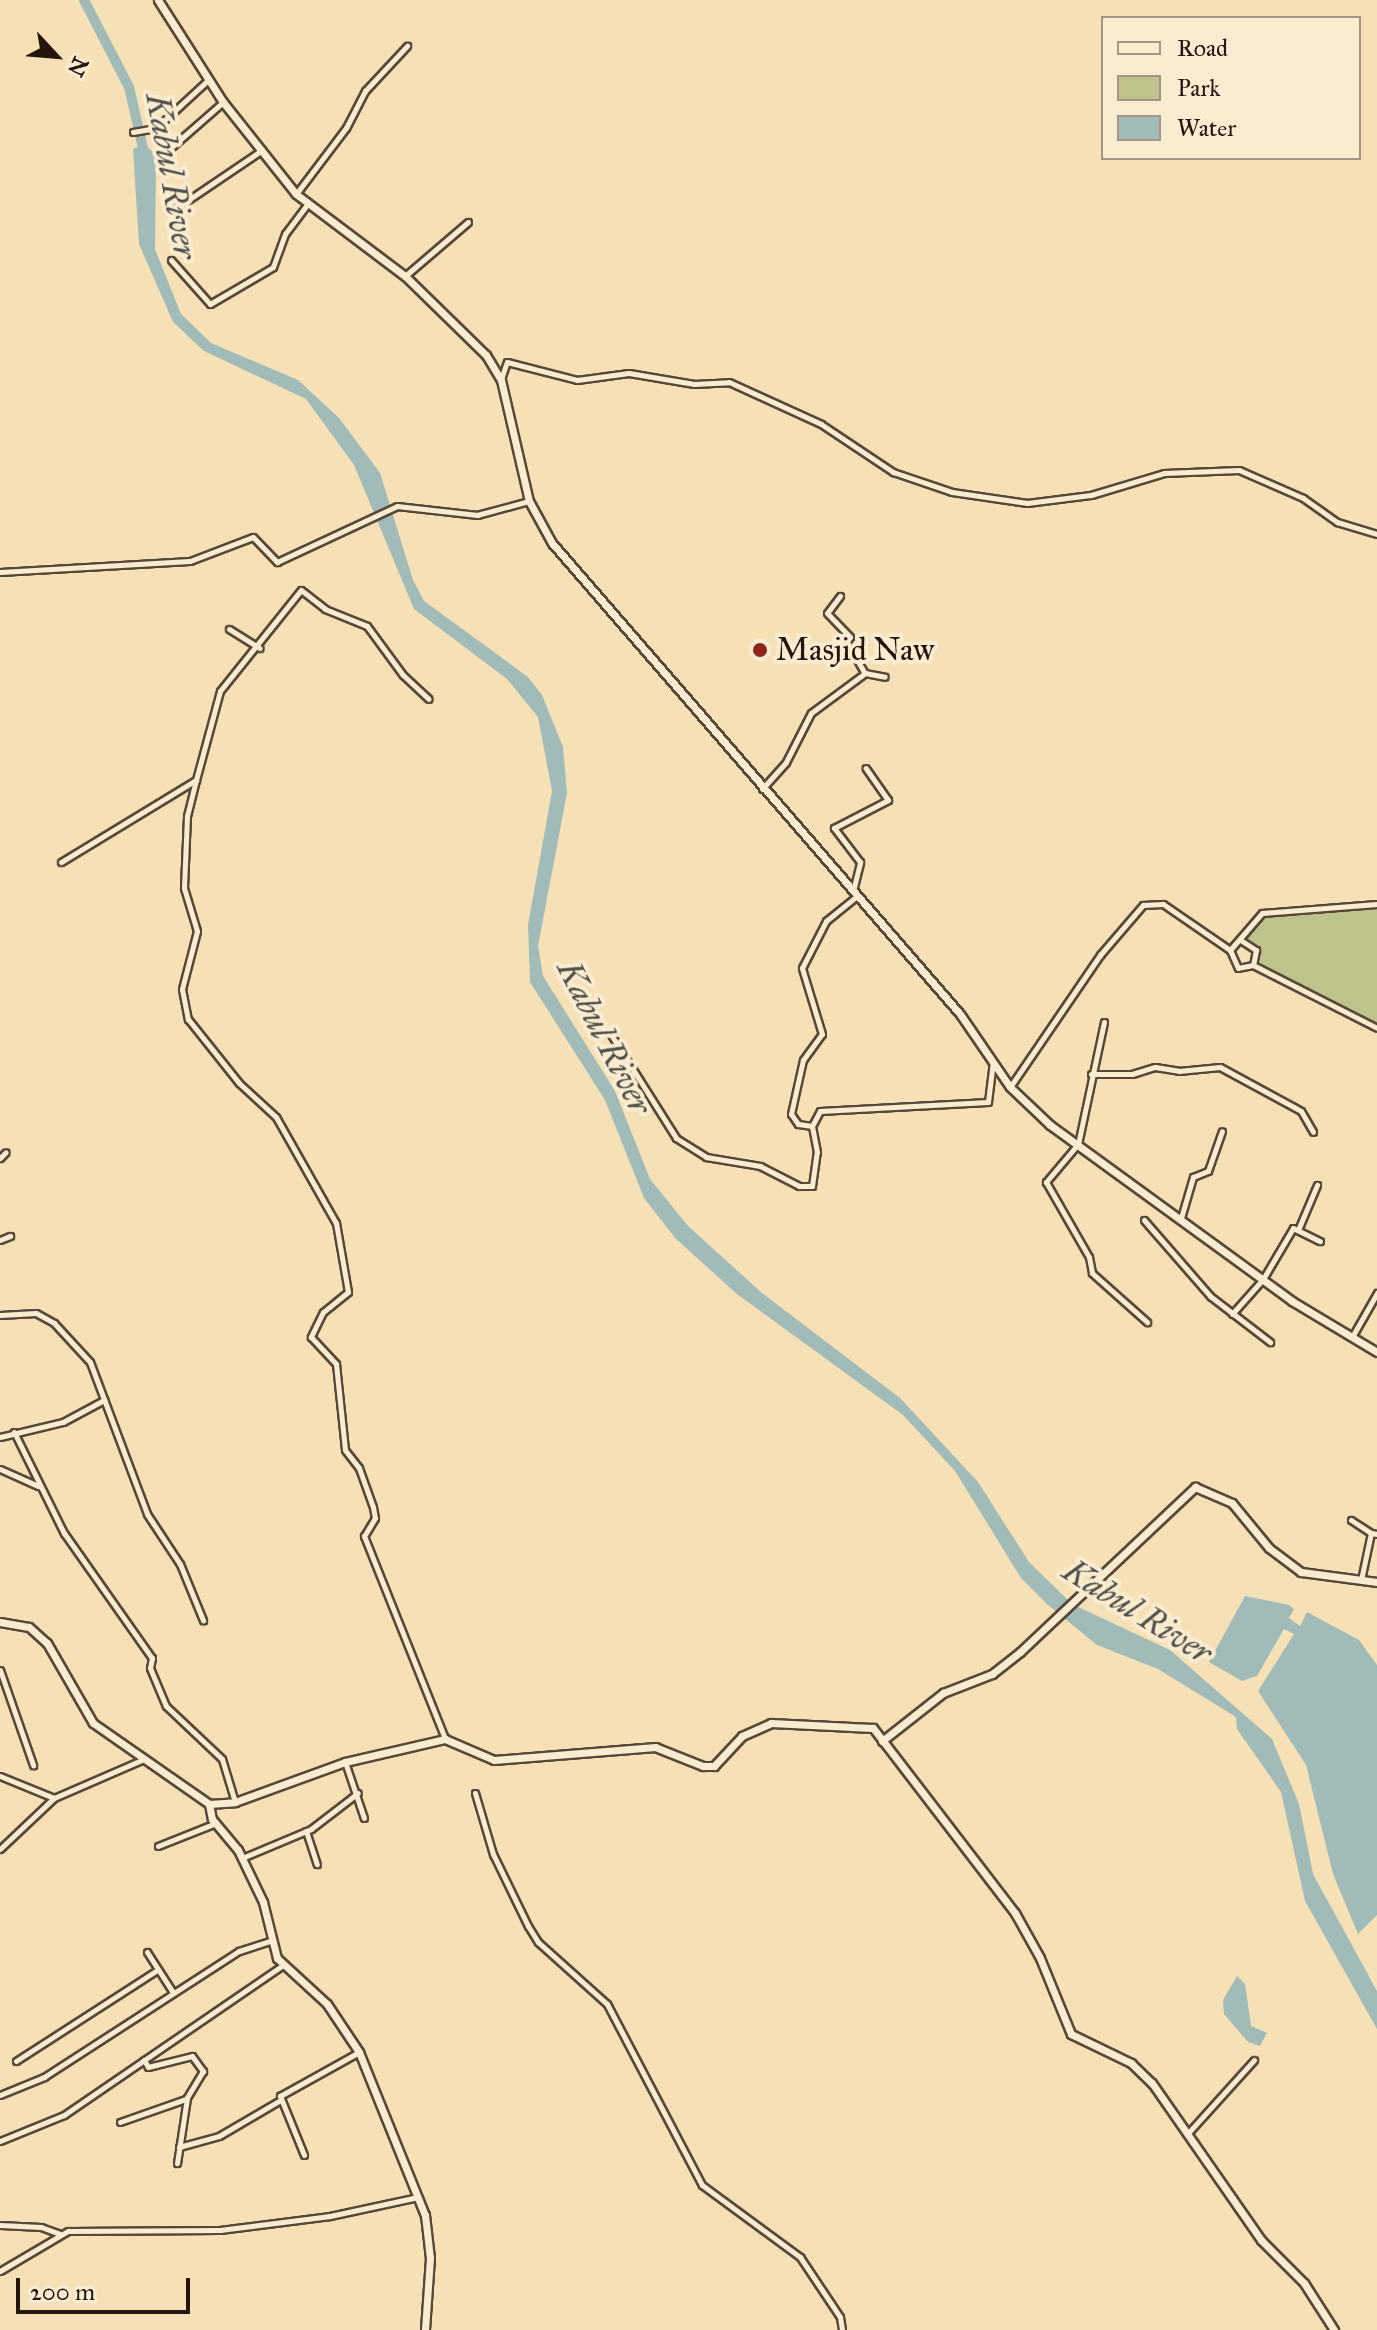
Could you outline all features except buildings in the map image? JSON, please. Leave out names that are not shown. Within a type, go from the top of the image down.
[{"type":"main road","points":[[158,0],[223,102],[296,194],[405,276],[486,355],[501,380],[529,501],[577,578],[960,1014],[1010,1087],[1078,1144],[1263,1279],[1377,1352]]},
{"type":"main road","points":[[882,1741],[943,1693],[992,1674],[1062,1617],[1193,1490],[1232,1503],[1269,1548],[1301,1572],[1377,1582]]},
{"type":"main road","points":[[0,1622],[29,1627],[47,1643],[93,1723],[209,1804],[270,1922],[269,1941],[283,1965],[327,2004],[359,2052],[418,2197],[430,2244],[425,2330]]},
{"type":"main road","points":[[209,1804],[235,1802],[345,1762],[445,1739],[494,1760],[655,1747],[703,1766],[714,1766],[742,1736],[771,1723],[868,1727],[1015,1913],[1040,1958],[1071,2034],[1143,2073],[1189,2132],[1261,2240],[1304,2283],[1334,2330]]},
{"type":"street","points":[[296,194],[346,128],[365,91],[407,46]]},
{"type":"street","points":[[133,132],[156,128],[208,80]]},
{"type":"street","points":[[167,151],[223,102]]},
{"type":"street","points":[[172,211],[262,149]]},
{"type":"street","points":[[171,260],[210,304],[273,267],[285,234],[308,203]]},
{"type":"street","points":[[405,276],[468,222]]},
{"type":"street","points":[[501,380],[507,362],[577,380],[629,373],[694,384],[729,382],[821,424],[893,472],[952,492],[1027,503],[1091,495],[1164,473],[1239,470],[1303,498],[1337,522],[1377,534]]},
{"type":"street","points":[[0,572],[190,561],[253,537],[277,562],[397,506],[477,515],[529,501]]},
{"type":"street","points":[[429,699],[403,675],[367,626],[325,609],[301,590],[259,648],[220,691],[187,816],[184,888],[197,931],[182,989],[188,1019],[239,1083],[276,1117],[336,1223],[348,1292],[323,1312],[311,1337],[336,1364],[345,1450],[359,1468],[375,1518],[364,1536],[445,1739]]},
{"type":"street","points":[[840,596],[827,613],[850,637],[845,639],[865,673]]},
{"type":"street","points":[[229,629],[259,648]]},
{"type":"street","points":[[761,790],[786,762],[811,713],[865,673],[885,677]]},
{"type":"street","points":[[812,1126],[798,1124],[791,1114],[803,1060],[822,1034],[802,968],[826,921],[856,893],[860,862],[834,828],[888,800],[866,768]]},
{"type":"street","points":[[61,862],[196,780]]},
{"type":"street","points":[[1010,1087],[1100,955],[1143,905],[1163,904],[1230,950],[1233,966],[1253,965],[1377,1028]]},
{"type":"street","points":[[1230,950],[1242,941],[1262,913],[1377,904]]},
{"type":"street","points":[[1242,941],[1256,950],[1253,965]]},
{"type":"street","points":[[1104,1022],[1078,1144],[1047,1185],[1089,1257],[1092,1273],[1147,1322]]},
{"type":"street","points":[[610,1033],[676,1138],[706,1157],[749,1163],[799,1186],[812,1186],[817,1152],[812,1126],[820,1111],[988,1102],[993,1064]]},
{"type":"street","points":[[1091,1074],[1132,1074],[1155,1067],[1179,1071],[1220,1067],[1301,1111],[1313,1132]]},
{"type":"street","points":[[1181,1218],[1193,1177],[1208,1171],[1222,1131]]},
{"type":"street","points":[[0,1158],[6,1152]]},
{"type":"street","points":[[1298,1230],[1317,1185]]},
{"type":"street","points":[[1144,1220],[1232,1314],[1270,1342]]},
{"type":"street","points":[[1232,1314],[1263,1279],[1291,1229],[1320,1241]]},
{"type":"street","points":[[0,1240],[10,1236]]},
{"type":"street","points":[[1352,1337],[1377,1293]]},
{"type":"street","points":[[0,1315],[36,1313],[54,1323],[90,1362],[147,1514],[180,1564],[203,1620]]},
{"type":"street","points":[[0,1437],[63,1422],[104,1400]]},
{"type":"street","points":[[14,1432],[64,1533],[152,1658],[150,1668],[166,1706],[222,1759],[235,1802]]},
{"type":"street","points":[[0,1469],[21,1474],[39,1487]]},
{"type":"street","points":[[1351,1520],[1374,1533],[1361,1580]]},
{"type":"street","points":[[0,1670],[33,1765]]},
{"type":"street","points":[[0,1849],[54,1798],[144,1759]]},
{"type":"street","points":[[345,1762],[364,1818]]},
{"type":"street","points":[[0,1776],[54,1798]]},
{"type":"street","points":[[240,1859],[306,1831],[358,1793]]},
{"type":"street","points":[[475,1793],[493,1854],[528,1926],[538,1942],[607,2004],[702,2185],[800,2257],[840,2317],[842,2330]]},
{"type":"street","points":[[158,1846],[217,1823]]},
{"type":"street","points":[[306,1831],[317,1864]]},
{"type":"street","points":[[0,2095],[44,2077],[172,1991],[239,1951],[269,1941]]},
{"type":"street","points":[[147,1952],[172,1991]]},
{"type":"street","points":[[0,2141],[64,2115],[283,1965]]},
{"type":"street","points":[[16,2061],[157,1970]]},
{"type":"street","points":[[179,2147],[219,2136],[359,2052]]},
{"type":"street","points":[[144,2060],[148,2067],[192,2056],[203,2071],[187,2098],[177,2163]]},
{"type":"street","points":[[1189,2132],[1254,2060]]},
{"type":"street","points":[[120,2122],[187,2098]]},
{"type":"street","points":[[279,2101],[304,2155]]},
{"type":"street","points":[[0,2225],[41,2227],[60,2234],[220,2230],[330,2216],[418,2197]]},
{"type":"street","points":[[0,2271],[60,2234]]},
{"type":"green space","points":[[1377,904],[1377,1028],[1283,985],[1253,965],[1256,950],[1242,941],[1262,913]]},
{"type":"water","points":[[143,145],[154,152],[156,163],[155,249],[181,314],[211,343],[298,380],[339,418],[380,473],[413,580],[424,601],[528,677],[542,695],[563,747],[567,793],[538,946],[543,976],[615,1091],[650,1179],[688,1226],[762,1293],[900,1398],[978,1482],[1029,1562],[1072,1604],[1170,1650],[1272,1739],[1299,1804],[1313,1874],[1377,1991],[1377,2029],[1305,1901],[1281,1792],[1237,1729],[1236,1717],[1158,1669],[1097,1645],[1047,1604],[1021,1578],[955,1471],[903,1415],[737,1294],[675,1238],[644,1198],[605,1100],[530,982],[528,925],[552,791],[538,717],[507,679],[414,609],[354,465],[306,399],[204,351],[173,322],[139,244],[133,149]]},
{"type":"water","points":[[1245,1596],[1289,1605],[1294,1609],[1289,1618],[1300,1626],[1307,1612],[1359,1640],[1377,1665],[1377,1915],[1358,1934],[1333,1874],[1306,1765],[1258,1691],[1294,1634],[1284,1629],[1257,1676],[1242,1681],[1209,1662]]},
{"type":"water","points":[[1237,1976],[1245,1984],[1251,2026],[1267,2033],[1260,2046],[1248,2042],[1224,2014],[1223,2000]]},
{"type":"waterway","name":"Kabul River","points":[[84,0],[129,87],[145,157]]},
{"type":"place","name":"Masjid Naw","points":[[760,650]]}]
